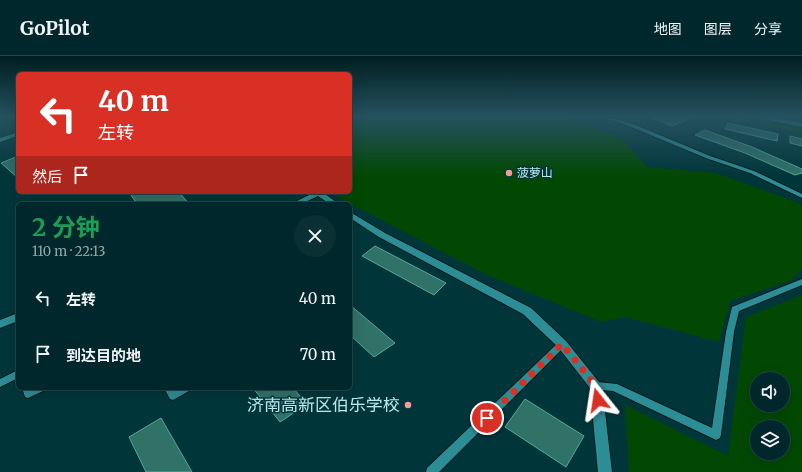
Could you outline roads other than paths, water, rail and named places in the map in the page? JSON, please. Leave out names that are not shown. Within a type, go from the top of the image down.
[{"type":"main road","points":[[0,140],[11,136]]},
{"type":"street","points":[[658,136],[708,157],[752,172],[802,196]]},
{"type":"street","points":[[300,202],[317,194]]},
{"type":"street","points":[[320,194],[332,202]]},
{"type":"street","points":[[352,215],[382,235],[527,311],[562,344],[596,386],[605,472]]},
{"type":"street","points":[[596,386],[614,387],[716,435],[730,332],[735,309],[802,282]]},
{"type":"street","points":[[0,324],[16,318]]},
{"type":"street","points":[[431,472],[562,344]]},
{"type":"street","points":[[0,383],[16,375]]},
{"type":"street","points":[[27,390],[28,394],[36,390]]},
{"type":"street","points":[[170,390],[173,396],[183,390]]},
{"type":"place","name":"菠萝山","points":[[509,173]]},
{"type":"place","name":"济南高新区伯乐学校","points":[[408,405]]}]
